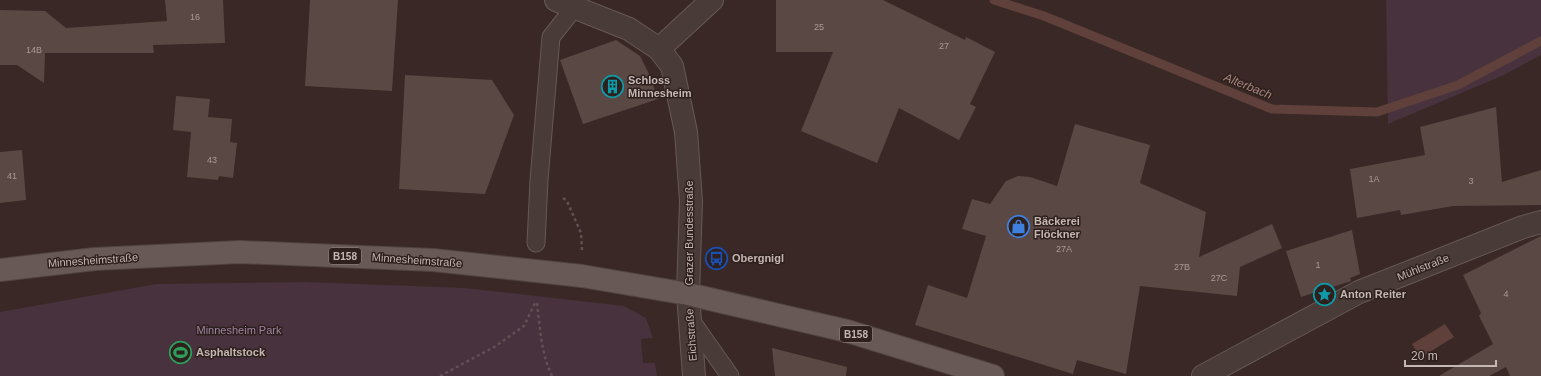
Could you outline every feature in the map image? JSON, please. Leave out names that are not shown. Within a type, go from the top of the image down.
[{"type":"main road","name":"Minnesheimstraße","points":[[0,270],[95,259],[240,252],[433,260],[582,276],[688,294]]},
{"type":"main road","name":"Grazer Bundesstraße","points":[[688,294],[847,331],[993,376]]},
{"type":"street","points":[[659,49],[712,0]]},
{"type":"street","name":"Grazer Bundesstraße","points":[[565,4],[629,29],[659,49],[672,66],[686,132],[691,201],[688,294]]},
{"type":"street","name":"Mühlstraße","points":[[1203,376],[1360,292],[1523,227],[1541,222]]},
{"type":"street","name":"Eichstraße","points":[[688,294],[694,376]]},
{"type":"lane","points":[[536,243],[539,180],[551,37],[565,4]]},
{"type":"lane","points":[[690,320],[730,376]]},
{"type":"path","points":[[539,180],[567,201],[581,233],[582,276]]},
{"type":"path","points":[[440,376],[496,346],[524,326],[536,301],[546,364],[552,376]]},
{"type":"green space","points":[[1386,0],[1541,0],[1541,55],[1504,75],[1388,124]]},
{"type":"green space","name":"Minnesheim Park","points":[[306,282],[465,288],[624,306],[646,318],[653,338],[641,339],[643,363],[655,363],[657,376],[0,376],[0,312],[156,284]]},
{"type":"shaded area","points":[[1445,324],[1454,337],[1420,358],[1412,344]]},
{"type":"building","points":[[165,0],[223,0],[225,43],[153,45],[154,53],[45,53],[44,83],[17,65],[0,65],[0,10],[45,11],[66,28],[167,21]]},
{"type":"building","points":[[310,0],[398,0],[392,91],[305,86]]},
{"type":"building","points":[[776,0],[883,0],[965,40],[966,37],[995,52],[970,104],[976,107],[959,140],[899,108],[877,163],[801,131],[833,52],[776,52]]},
{"type":"building","name":"Schloss Minnesheim","points":[[616,40],[640,56],[649,74],[658,99],[583,124],[560,60]]},
{"type":"building","points":[[405,75],[492,80],[514,115],[485,194],[399,189]]},
{"type":"building","points":[[176,96],[210,99],[208,117],[232,119],[230,142],[237,143],[233,178],[219,176],[218,180],[187,177],[191,132],[173,130]]},
{"type":"building","points":[[1496,107],[1502,182],[1541,170],[1541,205],[1453,206],[1401,215],[1400,210],[1357,218],[1350,169],[1425,155],[1420,127]]},
{"type":"building","points":[[1075,124],[1150,145],[1140,183],[1206,212],[1199,257],[1272,224],[1282,248],[1240,267],[1237,296],[1140,286],[1126,374],[1077,360],[1073,374],[915,325],[928,285],[967,298],[986,236],[962,229],[972,199],[990,204],[1006,181],[1018,176],[1030,177],[1057,186]]},
{"type":"building","points":[[22,150],[26,200],[0,203],[0,152]]},
{"type":"building","points":[[1352,230],[1360,274],[1350,278],[1351,281],[1301,297],[1286,251]]},
{"type":"building","points":[[1541,236],[1541,376],[1510,376],[1506,367],[1489,376],[1439,376],[1493,344],[1479,316],[1481,313],[1463,275]]},
{"type":"building","points":[[772,348],[847,367],[846,376],[775,376]]},
{"type":"waterway","name":"Alterbach","points":[[994,0],[1044,16],[1272,109],[1377,112],[1458,85],[1541,41]]},
{"type":"place","name":"Schloss Minnesheim","points":[[612,86]]},
{"type":"place","name":"Bäckerei Flöckner","points":[[1018,227]]},
{"type":"place","name":"Obergnigl","points":[[717,258]]},
{"type":"place","name":"Anton Reiter","points":[[1325,294]]},
{"type":"place","name":"Asphaltstock","points":[[181,352]]}]
